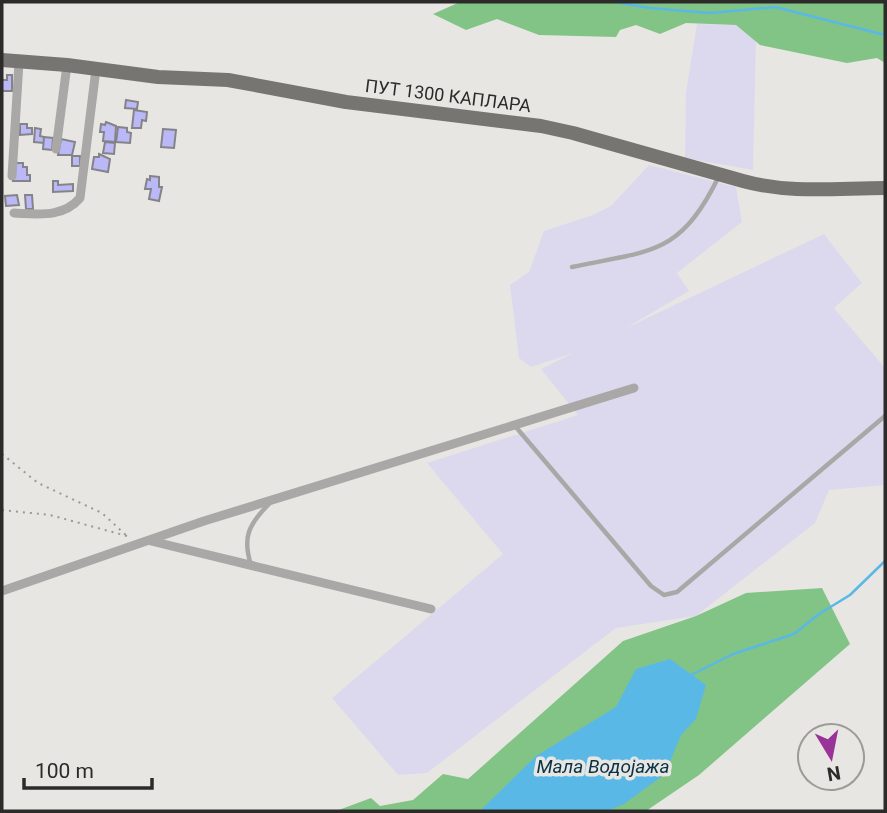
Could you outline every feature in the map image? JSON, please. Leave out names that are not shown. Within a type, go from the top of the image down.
[{"type":"main road","name":"ПУТ 1300 КАПЛАРА","points":[[2,60],[158,77],[228,80],[372,106],[551,128],[720,175],[783,189],[885,188]]},
{"type":"street","points":[[12,176],[19,62]]},
{"type":"street","points":[[56,149],[67,65]]},
{"type":"street","points":[[14,214],[58,213],[71,208],[80,198],[96,69]]},
{"type":"street","points":[[2,591],[274,499],[634,388]]},
{"type":"street","points":[[150,540],[431,609]]},
{"type":"lane","points":[[572,267],[648,252],[673,240],[690,224],[720,175]]},
{"type":"lane","points":[[515,426],[651,586],[664,595],[677,592],[885,416]]},
{"type":"lane","points":[[251,565],[246,550],[248,532],[257,516],[274,499]]},
{"type":"path","points":[[2,454],[38,483],[102,513],[128,536],[50,515],[2,510]]},
{"type":"shaded area","points":[[697,24],[736,25],[756,41],[753,170],[685,158],[686,92]]},
{"type":"shaded area","points":[[649,165],[736,187],[742,222],[677,273],[689,291],[626,328],[824,234],[862,283],[834,308],[885,368],[885,485],[829,490],[815,523],[696,616],[616,628],[427,773],[398,775],[332,698],[503,554],[427,463],[578,415],[541,369],[573,353],[531,367],[519,358],[510,285],[529,272],[544,231],[593,215],[611,206]]},
{"type":"green space","points":[[460,2],[885,2],[885,63],[877,58],[847,63],[760,45],[736,25],[686,23],[660,34],[636,25],[620,30],[616,37],[539,35],[497,19],[466,30],[433,14]]},
{"type":"green space","points":[[822,588],[850,644],[699,775],[646,811],[336,811],[371,798],[380,806],[413,800],[443,774],[468,779],[623,641],[696,616],[746,593]]},
{"type":"water","name":"Мала Водојажа","points":[[670,659],[706,685],[696,719],[681,735],[665,774],[624,804],[607,811],[480,811],[536,756],[616,707],[636,669]]},
{"type":"building","points":[[7,75],[12,75],[12,91],[2,91],[2,80],[7,80]]},
{"type":"building","points":[[126,100],[138,102],[137,109],[125,108]]},
{"type":"building","points":[[134,110],[147,112],[146,121],[142,120],[141,128],[132,128]]},
{"type":"building","points":[[106,122],[116,126],[115,142],[103,141],[101,124],[105,125]]},
{"type":"building","points":[[20,124],[27,124],[27,128],[32,128],[32,134],[20,135]]},
{"type":"building","points":[[118,127],[127,128],[127,132],[131,133],[130,143],[116,142]]},
{"type":"building","points":[[35,128],[41,129],[40,136],[44,137],[44,143],[34,142]]},
{"type":"building","points":[[163,129],[176,130],[174,148],[161,147]]},
{"type":"building","points":[[44,137],[53,138],[52,150],[43,149]]},
{"type":"building","points":[[61,139],[75,142],[72,155],[58,155]]},
{"type":"building","points":[[105,142],[115,143],[114,154],[103,153]]},
{"type":"building","points":[[99,154],[110,159],[108,172],[92,169],[94,157],[99,157]]},
{"type":"building","points":[[72,156],[80,156],[80,166],[72,166]]},
{"type":"building","points":[[23,163],[23,167],[27,167],[30,181],[13,181],[13,166]]},
{"type":"building","points":[[150,176],[159,177],[159,187],[162,187],[159,201],[149,199],[151,189],[145,189]]},
{"type":"building","points":[[53,181],[58,181],[58,185],[73,184],[73,191],[53,192]]},
{"type":"building","points":[[17,195],[19,205],[6,206],[5,196]]},
{"type":"building","points":[[25,195],[32,195],[33,209],[26,209]]},
{"type":"waterway","points":[[614,2],[710,13],[775,7],[885,35]]},
{"type":"waterway","points":[[691,675],[733,654],[794,634],[819,614],[850,595],[885,561]]}]
